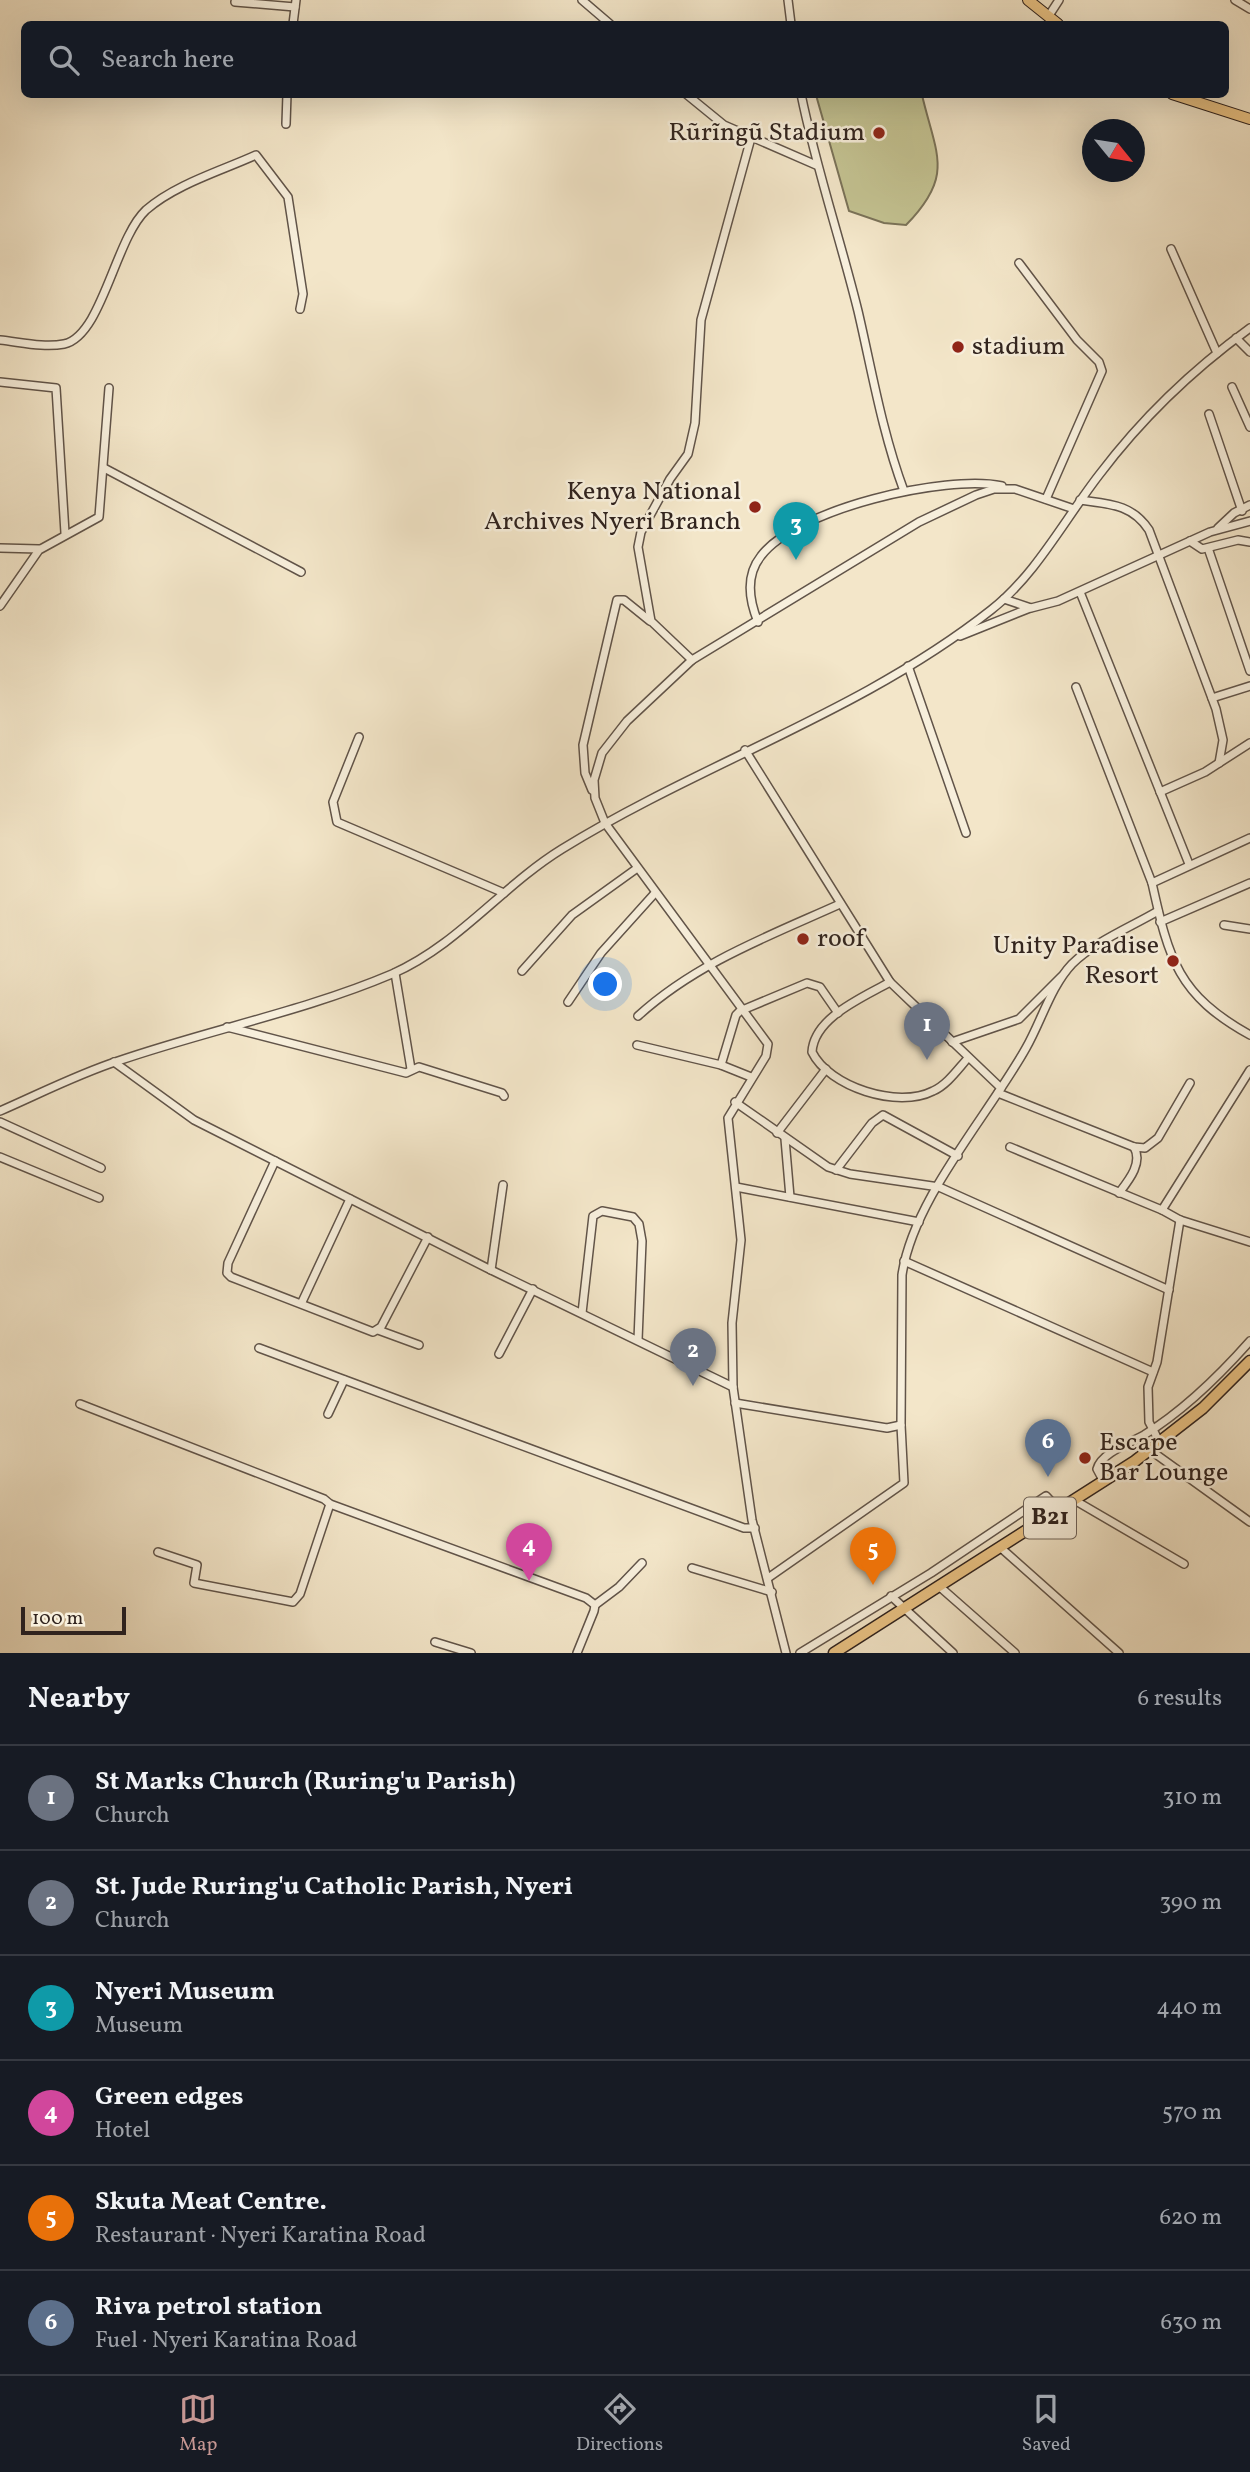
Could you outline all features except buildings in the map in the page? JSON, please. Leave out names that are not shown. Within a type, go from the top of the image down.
[{"type":"highway","name":"B21","points":[[834,1653],[1076,1501],[1155,1447],[1209,1403],[1250,1361]]},
{"type":"main road","points":[[1028,0],[1054,21]]},
{"type":"main road","points":[[1184,98],[1250,119]]},
{"type":"street","points":[[582,0],[606,21]]},
{"type":"street","points":[[788,0],[792,21]]},
{"type":"street","points":[[1235,0],[1250,9]]},
{"type":"street","points":[[1048,17],[1056,1]]},
{"type":"street","points":[[235,2],[295,3],[293,21]]},
{"type":"street","points":[[286,124],[288,98]]},
{"type":"street","points":[[691,98],[724,125],[816,165]]},
{"type":"street","points":[[803,98],[816,165],[855,298],[890,453],[904,491]]},
{"type":"street","points":[[651,621],[638,547],[641,532],[670,479],[688,454],[695,423],[701,320],[751,138]]},
{"type":"street","points":[[0,340],[63,344],[82,334],[93,320],[125,242],[147,210],[169,195],[256,155],[288,197],[303,294],[300,309]]},
{"type":"street","points":[[1171,249],[1217,353]]},
{"type":"street","points":[[1019,263],[1077,340],[1099,362],[1102,371],[1046,499]]},
{"type":"street","points":[[0,1111],[114,1062],[395,973],[443,945],[558,851],[605,823],[745,750],[823,713],[953,638],[1004,599],[1080,500],[1156,408],[1217,353],[1250,328]]},
{"type":"street","points":[[1236,338],[1250,352]]},
{"type":"street","points":[[0,382],[56,388],[65,533]]},
{"type":"street","points":[[1232,387],[1250,427]]},
{"type":"street","points":[[0,606],[39,549],[99,517],[109,388]]},
{"type":"street","points":[[1209,414],[1242,511]]},
{"type":"street","points":[[104,468],[302,572]]},
{"type":"street","points":[[758,622],[750,597],[753,569],[761,555],[777,541],[845,508],[904,491],[979,481],[1015,489],[1074,509]]},
{"type":"street","points":[[595,798],[596,765],[602,753],[627,721],[692,660],[919,522],[976,495],[994,489],[1015,489]]},
{"type":"street","points":[[1080,500],[1117,505],[1134,512],[1149,530],[1212,698],[1223,740],[1219,763]]},
{"type":"street","points":[[1215,530],[1234,513],[1250,505]]},
{"type":"street","points":[[953,638],[1080,592],[1215,530],[1250,521]]},
{"type":"street","points":[[1190,541],[1198,548],[1238,540],[1250,542]]},
{"type":"street","points":[[0,548],[39,549]]},
{"type":"street","points":[[1208,548],[1250,671]]},
{"type":"street","points":[[1080,592],[1189,864]]},
{"type":"street","points":[[1004,599],[1031,608]]},
{"type":"street","points":[[692,660],[651,621],[624,600],[617,600],[583,745],[585,773],[605,823],[636,869],[745,1009],[768,1044],[766,1056],[735,1102],[728,1118],[741,1240],[732,1323],[733,1387],[755,1528],[786,1653]]},
{"type":"street","points":[[908,666],[966,833]]},
{"type":"street","points":[[1212,698],[1250,686]]},
{"type":"street","points":[[1076,687],[1152,883],[1160,922],[1182,978],[1208,1008],[1250,1035]]},
{"type":"street","points":[[359,737],[333,802],[337,822],[504,893]]},
{"type":"street","points":[[1223,740],[1241,748]]},
{"type":"street","points":[[1160,792],[1219,763],[1250,743]]},
{"type":"street","points":[[745,750],[834,885]]},
{"type":"street","points":[[745,750],[890,982],[1000,1091],[1134,1147],[1148,1148],[1158,1138],[1190,1083]]},
{"type":"street","points":[[1152,883],[1250,838]]},
{"type":"street","points":[[522,971],[572,915],[636,869]]},
{"type":"street","points":[[1160,922],[1250,883]]},
{"type":"street","points":[[568,1002],[601,953],[655,893]]},
{"type":"street","points":[[638,1016],[660,995],[710,963],[840,904]]},
{"type":"street","points":[[953,1042],[1019,1019],[1080,957],[1158,911]]},
{"type":"street","points":[[1224,925],[1250,929]]},
{"type":"street","points":[[768,1578],[904,1483],[901,1425],[904,1261],[919,1222],[1000,1091],[1069,969]]},
{"type":"street","points":[[395,973],[411,1069]]},
{"type":"street","points":[[890,982],[838,1013],[826,1024],[812,1045],[814,1056],[826,1069],[869,1095],[914,1096],[940,1087],[968,1058]]},
{"type":"street","points":[[721,1065],[736,1016],[745,1009],[807,983],[820,987],[838,1013]]},
{"type":"street","points":[[226,1027],[405,1073],[419,1067],[502,1093],[503,1096]]},
{"type":"street","points":[[637,1045],[721,1065],[751,1077]]},
{"type":"street","points":[[114,1062],[194,1120],[491,1270],[733,1387]]},
{"type":"street","points":[[777,1133],[826,1069]]},
{"type":"street","points":[[1161,1210],[1247,1081],[1250,1070]]},
{"type":"street","points":[[735,1102],[785,1139],[836,1170],[939,1187],[1169,1290]]},
{"type":"street","points":[[836,1170],[872,1123],[883,1115],[958,1156]]},
{"type":"street","points":[[0,1122],[101,1168]]},
{"type":"street","points":[[785,1139],[790,1197]]},
{"type":"street","points":[[1010,1147],[1180,1220],[1247,1241],[1250,1231]]},
{"type":"street","points":[[1119,1193],[1137,1165],[1138,1156],[1134,1147]]},
{"type":"street","points":[[0,1157],[99,1198]]},
{"type":"street","points":[[275,1161],[228,1263],[227,1273],[368,1330],[378,1330],[419,1345]]},
{"type":"street","points":[[491,1270],[503,1185]]},
{"type":"street","points":[[736,1187],[919,1222]]},
{"type":"street","points":[[302,1302],[350,1199]]},
{"type":"street","points":[[582,1313],[593,1216],[602,1212],[633,1217],[639,1224],[642,1241],[638,1340]]},
{"type":"street","points":[[1180,1220],[1169,1290],[1148,1387],[1148,1416],[1155,1447],[1250,1522]]},
{"type":"street","points":[[378,1330],[428,1237]]},
{"type":"street","points":[[904,1261],[1153,1372]]},
{"type":"street","points":[[499,1354],[533,1289]]},
{"type":"street","points":[[1104,1482],[1097,1469],[1102,1460],[1152,1430],[1197,1395],[1250,1341]]},
{"type":"street","points":[[259,1348],[744,1528],[755,1528]]},
{"type":"street","points":[[328,1414],[344,1380]]},
{"type":"street","points":[[735,1403],[887,1428],[901,1425]]},
{"type":"street","points":[[80,1404],[324,1499],[330,1504],[573,1593],[595,1605]]},
{"type":"street","points":[[800,1653],[1046,1496],[1060,1510]]},
{"type":"street","points":[[1076,1501],[1184,1564]]},
{"type":"street","points":[[158,1552],[197,1564],[194,1583],[293,1602],[300,1594],[330,1504]]},
{"type":"street","points":[[1001,1548],[1119,1653]]},
{"type":"street","points":[[577,1653],[595,1605],[619,1587],[642,1563]]},
{"type":"street","points":[[692,1568],[772,1592]]},
{"type":"street","points":[[940,1587],[1015,1653]]},
{"type":"street","points":[[891,1596],[953,1653]]},
{"type":"street","points":[[435,1642],[471,1653]]},
{"type":"shaded area","name":"Rũrĩngũ Stadium","points":[[817,98],[923,98],[938,164],[931,192],[921,208],[906,225],[884,223],[849,211]]},
{"type":"place","name":"Rũrĩngũ Stadium","points":[[879,133]]},
{"type":"place","name":"stadium","points":[[958,347]]},
{"type":"place","name":"Kenya National Archives Nyeri Branch","points":[[755,507]]},
{"type":"place","name":"Nyeri Museum","points":[[796,560]]},
{"type":"place","name":"roof","points":[[803,939]]},
{"type":"place","name":"Unity Paradise Resort","points":[[1173,961]]},
{"type":"place","name":"St Marks Church (Ruring'u Parish)","points":[[927,1060]]},
{"type":"place","name":"St. Jude Ruring'u Catholic Parish, Nyeri","points":[[693,1386]]},
{"type":"place","name":"Escape Bar Lounge","points":[[1085,1458]]},
{"type":"place","name":"Riva petrol station","points":[[1048,1477]]},
{"type":"place","name":"Green edges","points":[[529,1581]]},
{"type":"place","name":"Skuta Meat Centre.","points":[[873,1585]]}]
